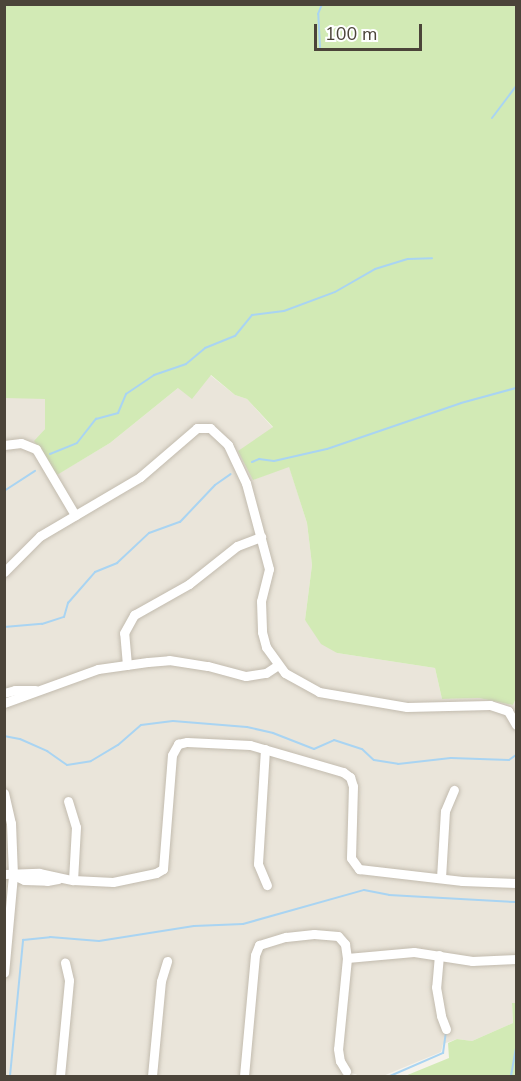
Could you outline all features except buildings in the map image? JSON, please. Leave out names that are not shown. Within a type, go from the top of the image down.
[{"type":"street","points":[[4,572],[31,543],[140,477],[197,428],[210,428],[228,445],[243,473],[269,569],[261,601],[262,632],[266,647],[278,665],[299,683],[320,692],[407,707],[490,705],[508,711],[516,725]]},
{"type":"street","points":[[4,445],[21,443],[36,449],[75,515]]},
{"type":"street","points":[[127,665],[124,633],[134,615],[189,584],[237,546],[261,537]]},
{"type":"street","points":[[5,703],[98,669],[169,660],[208,666],[246,676],[266,674],[278,665]]},
{"type":"street","points":[[4,693],[15,690],[41,690]]},
{"type":"street","points":[[9,875],[113,882],[156,873],[166,864],[172,755],[178,744],[239,744],[265,748],[343,772],[350,777],[353,786],[350,850],[354,864],[360,869],[516,883]]},
{"type":"street","points":[[265,748],[258,864],[267,885]]},
{"type":"street","points":[[441,878],[445,811],[454,790]]},
{"type":"street","points":[[4,793],[11,823],[4,973]]},
{"type":"street","points":[[68,801],[76,827],[73,880]]},
{"type":"street","points":[[244,1077],[255,955],[259,945],[286,937],[314,934],[338,936],[345,944],[347,958],[338,1049],[340,1061],[346,1071]]},
{"type":"street","points":[[347,958],[414,952],[472,961],[516,959]]},
{"type":"street","points":[[439,955],[436,987],[441,1017],[446,1029]]},
{"type":"street","points":[[152,1077],[161,981],[167,961]]},
{"type":"street","points":[[60,1077],[69,980],[65,962]]},
{"type":"shaded area","points":[[210,375],[235,395],[247,399],[273,428],[253,480],[289,466],[307,523],[312,565],[305,620],[337,653],[435,668],[442,699],[479,698],[513,705],[516,698],[516,1003],[512,1004],[513,1023],[472,1041],[457,1039],[443,1044],[441,1052],[383,1076],[360,1076],[347,1071],[344,1076],[5,1076],[5,398],[46,398],[45,429],[35,441],[58,474],[110,443],[178,388]]},
{"type":"green space","points":[[5,5],[516,5],[516,698],[513,705],[479,698],[442,699],[435,668],[337,653],[321,644],[305,620],[312,565],[307,523],[289,467],[253,480],[238,451],[273,427],[247,399],[235,395],[211,375],[192,399],[178,388],[110,443],[57,475],[34,441],[45,429],[45,399],[5,398]]},
{"type":"green space","points":[[512,1003],[516,1003],[516,1076],[405,1076],[449,1058],[448,1043],[457,1039],[472,1041],[513,1023]]},
{"type":"waterway","points":[[320,47],[318,14],[322,4]]},
{"type":"waterway","points":[[492,118],[516,86]]},
{"type":"waterway","points":[[50,454],[77,443],[96,419],[118,413],[126,394],[154,375],[186,364],[205,348],[235,336],[252,315],[284,311],[335,292],[375,269],[408,259],[432,258]]},
{"type":"waterway","points":[[252,462],[259,459],[274,461],[327,449],[461,403],[516,388]]},
{"type":"waterway","points":[[4,491],[35,471]]},
{"type":"waterway","points":[[4,627],[42,624],[64,617],[68,603],[95,572],[117,563],[149,533],[180,522],[215,485],[231,474]]},
{"type":"waterway","points":[[4,736],[20,739],[47,751],[67,765],[91,761],[118,745],[141,725],[173,721],[247,727],[273,733],[314,749],[334,740],[362,749],[374,760],[398,764],[451,758],[509,760],[516,755]]},
{"type":"waterway","points":[[10,1076],[23,940],[50,937],[99,941],[194,926],[243,924],[364,890],[389,895],[516,902]]},
{"type":"waterway","points":[[390,1076],[443,1053],[446,1031]]},
{"type":"waterway","points":[[511,1076],[516,1049]]}]
